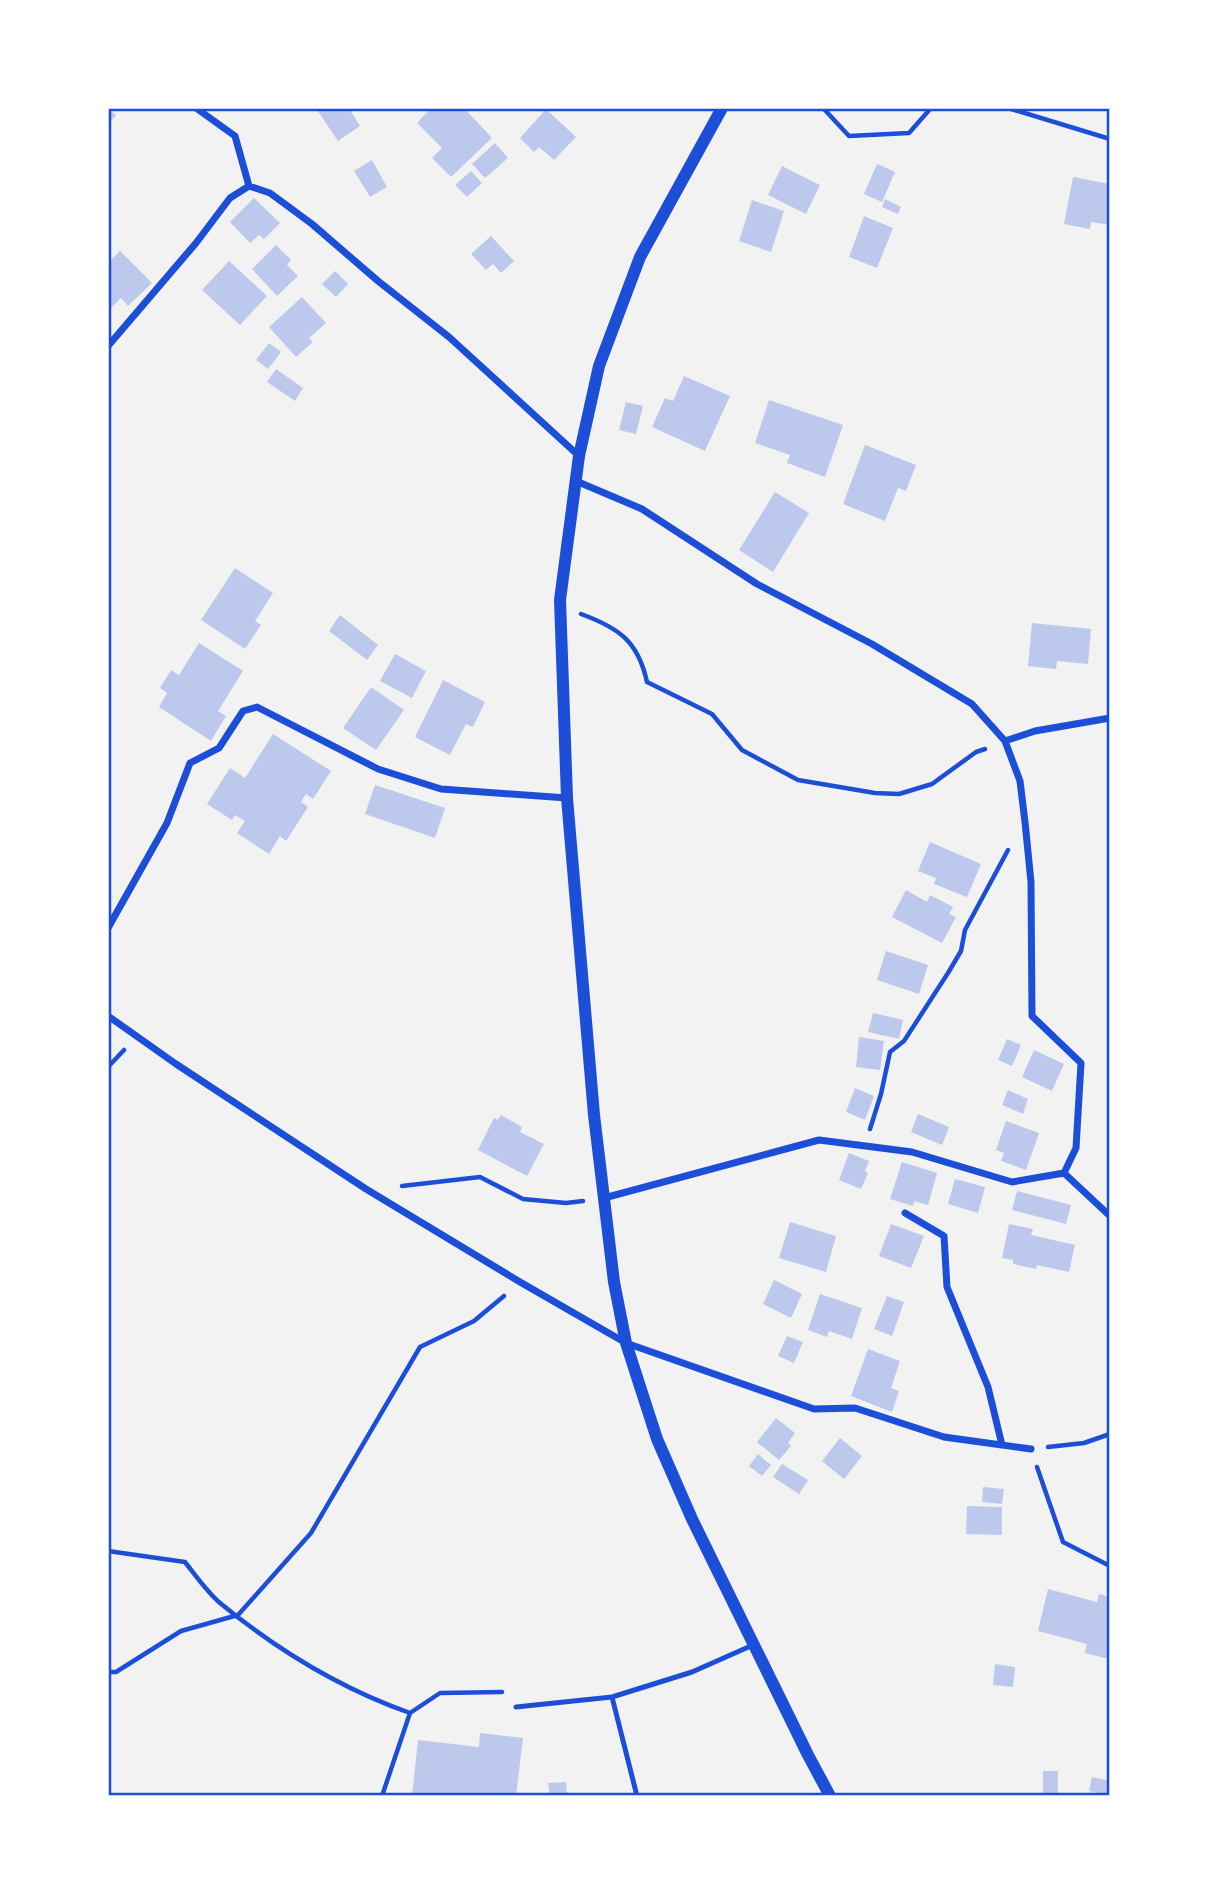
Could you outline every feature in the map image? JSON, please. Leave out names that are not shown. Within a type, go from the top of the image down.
[{"type":"street","points":[[196,108],[235,136],[248,186]]},
{"type":"street","points":[[722,108],[640,257],[598,366],[579,456],[560,612],[567,798],[574,859],[580,964],[604,1198],[614,1282],[626,1343],[657,1439],[719,1577],[830,1796]]},
{"type":"street","points":[[108,346],[196,243],[230,198],[248,186]]},
{"type":"street","points":[[248,186],[270,193],[312,224],[449,337],[579,456]]},
{"type":"street","points":[[576,481],[642,509],[757,584],[872,644],[972,704],[1005,741],[1020,781],[1031,882],[1032,1016],[1081,1063],[1076,1148],[1063,1173]]},
{"type":"street","points":[[108,928],[167,823],[190,763],[219,748],[243,711],[257,707],[378,769],[441,789],[567,798]]},
{"type":"street","points":[[1005,741],[1035,731],[1110,718]]},
{"type":"street","points":[[108,1016],[186,1071],[366,1189],[626,1343],[814,1409],[855,1408],[944,1437],[1031,1449]]},
{"type":"street","points":[[604,1198],[819,1140],[912,1152],[1012,1182],[1063,1173]]},
{"type":"street","points":[[1063,1173],[1110,1216]]},
{"type":"street","points":[[905,1213],[944,1236],[947,1287],[988,1387],[1002,1445]]},
{"type":"lane","points":[[516,1707],[612,1697],[692,1672],[753,1645]]},
{"type":"lane","points":[[612,1697],[637,1796]]},
{"type":"path","points":[[824,108],[849,136],[908,133],[932,108]]},
{"type":"path","points":[[1008,108],[1110,139]]},
{"type":"path","points":[[560,612],[577,613],[608,624],[637,649],[647,682],[712,714],[742,750],[798,780],[875,793],[899,794],[932,784],[976,752],[1005,741]]},
{"type":"path","points":[[864,1146],[881,1094],[890,1052],[904,1041],[961,951],[965,930],[996,869],[1025,822]]},
{"type":"path","points":[[366,1189],[480,1177],[523,1199],[566,1203],[604,1198]]},
{"type":"path","points":[[108,1672],[116,1672],[181,1630],[238,1615],[311,1533],[420,1347],[474,1321],[520,1282]]},
{"type":"path","points":[[1110,1434],[1084,1443],[1031,1449],[1063,1542],[1110,1566]]},
{"type":"path","points":[[108,1551],[185,1562],[219,1602],[277,1646],[377,1701],[410,1713]]},
{"type":"path","points":[[382,1796],[410,1713],[440,1693],[506,1692]]},
{"type":"building","points":[[349,108],[360,126],[338,141],[317,110]]},
{"type":"building","points":[[431,108],[464,108],[492,138],[451,177],[432,158],[442,148],[417,123]]},
{"type":"building","points":[[108,109],[116,115],[108,124]]},
{"type":"building","points":[[546,109],[576,137],[554,160],[539,147],[534,152],[520,138]]},
{"type":"building","points":[[495,143],[508,158],[485,178],[472,164]]},
{"type":"building","points":[[372,160],[387,187],[370,197],[354,171]]},
{"type":"building","points":[[877,164],[895,172],[882,202],[864,194]]},
{"type":"building","points":[[782,166],[820,185],[806,214],[768,195]]},
{"type":"building","points":[[471,171],[482,183],[467,197],[455,185]]},
{"type":"building","points":[[1073,177],[1110,184],[1110,225],[1091,222],[1090,229],[1064,224]]},
{"type":"building","points":[[254,198],[280,223],[264,239],[259,235],[250,243],[230,222]]},
{"type":"building","points":[[885,199],[901,207],[898,214],[882,207]]},
{"type":"building","points":[[752,200],[784,211],[771,252],[739,241]]},
{"type":"building","points":[[864,216],[893,228],[877,268],[849,257]]},
{"type":"building","points":[[491,236],[514,261],[501,273],[493,264],[486,270],[471,254]]},
{"type":"building","points":[[276,245],[291,260],[287,265],[298,276],[277,296],[252,269]]},
{"type":"building","points":[[120,251],[152,283],[128,306],[121,298],[108,311],[108,263]]},
{"type":"building","points":[[229,261],[267,296],[240,325],[202,290]]},
{"type":"building","points":[[335,271],[348,284],[336,297],[322,284]]},
{"type":"building","points":[[302,297],[326,323],[309,338],[313,342],[296,357],[269,327]]},
{"type":"building","points":[[269,343],[281,352],[268,369],[256,360]]},
{"type":"building","points":[[276,369],[303,388],[295,401],[267,382]]},
{"type":"building","points":[[684,376],[730,396],[705,451],[652,427],[665,398],[673,401]]},
{"type":"building","points":[[769,400],[843,425],[825,477],[787,463],[790,455],[755,443]]},
{"type":"building","points":[[626,402],[643,406],[636,434],[619,430]]},
{"type":"building","points":[[865,445],[916,465],[906,491],[898,488],[885,521],[843,504]]},
{"type":"building","points":[[775,492],[809,513],[773,572],[739,550]]},
{"type":"building","points":[[235,568],[273,593],[255,621],[261,625],[245,649],[201,620]]},
{"type":"building","points":[[340,615],[378,645],[367,660],[329,631]]},
{"type":"building","points":[[1032,623],[1091,629],[1088,664],[1057,661],[1056,669],[1028,666]]},
{"type":"building","points":[[199,643],[243,671],[218,711],[226,716],[211,741],[159,707],[167,693],[160,688],[171,670],[179,675]]},
{"type":"building","points":[[395,654],[426,671],[412,698],[380,681]]},
{"type":"building","points":[[443,680],[485,702],[473,727],[466,724],[450,755],[415,737]]},
{"type":"building","points":[[371,687],[404,710],[376,750],[343,728]]},
{"type":"building","points":[[273,734],[331,771],[313,799],[306,794],[301,802],[308,807],[286,841],[280,836],[269,854],[237,833],[245,821],[235,815],[232,820],[207,804],[230,768],[245,778]]},
{"type":"building","points":[[375,785],[445,808],[435,838],[365,814]]},
{"type":"building","points":[[930,842],[981,864],[967,897],[934,884],[936,878],[918,871]]},
{"type":"building","points":[[906,890],[927,902],[930,895],[953,907],[949,914],[956,917],[942,943],[892,917]]},
{"type":"building","points":[[886,951],[928,965],[919,994],[877,980]]},
{"type":"building","points":[[873,1013],[903,1020],[899,1039],[868,1032]]},
{"type":"building","points":[[859,1037],[884,1041],[880,1070],[856,1067]]},
{"type":"building","points":[[1007,1039],[1021,1045],[1012,1066],[998,1060]]},
{"type":"building","points":[[1034,1050],[1064,1064],[1052,1091],[1022,1077]]},
{"type":"building","points":[[855,1088],[874,1096],[865,1120],[846,1112]]},
{"type":"building","points":[[1008,1090],[1028,1099],[1023,1114],[1002,1105]]},
{"type":"building","points":[[918,1114],[949,1127],[942,1145],[911,1132]]},
{"type":"building","points":[[501,1115],[522,1127],[520,1132],[544,1144],[527,1176],[478,1150],[494,1118],[498,1120]]},
{"type":"building","points":[[1006,1121],[1039,1133],[1026,1170],[1001,1161],[1004,1153],[996,1150]]},
{"type":"building","points":[[849,1153],[869,1161],[865,1171],[868,1173],[861,1189],[839,1180]]},
{"type":"building","points":[[902,1162],[937,1173],[928,1205],[914,1201],[913,1206],[890,1199]]},
{"type":"building","points":[[955,1179],[985,1187],[978,1213],[948,1204]]},
{"type":"building","points":[[1017,1191],[1071,1205],[1066,1224],[1012,1210]]},
{"type":"building","points":[[790,1222],[836,1236],[826,1272],[779,1258]]},
{"type":"building","points":[[891,1224],[924,1236],[911,1268],[879,1256]]},
{"type":"building","points":[[1009,1224],[1033,1229],[1031,1235],[1075,1245],[1069,1272],[1037,1265],[1036,1269],[1013,1264],[1013,1260],[1002,1258]]},
{"type":"building","points":[[774,1280],[802,1294],[791,1318],[763,1304]]},
{"type":"building","points":[[820,1294],[862,1308],[852,1339],[829,1331],[827,1337],[808,1330]]},
{"type":"building","points":[[887,1296],[904,1302],[892,1336],[874,1329]]},
{"type":"building","points":[[787,1336],[803,1342],[794,1363],[778,1356]]},
{"type":"building","points":[[868,1349],[900,1361],[891,1388],[899,1391],[892,1412],[851,1396]]},
{"type":"building","points":[[776,1418],[795,1433],[788,1443],[791,1446],[779,1460],[757,1442]]},
{"type":"building","points":[[840,1438],[862,1456],[844,1479],[822,1461]]},
{"type":"building","points":[[758,1454],[771,1465],[762,1476],[749,1466]]},
{"type":"building","points":[[782,1464],[808,1480],[799,1494],[773,1477]]},
{"type":"building","points":[[983,1487],[1004,1489],[1002,1504],[982,1502]]},
{"type":"building","points":[[967,1506],[1002,1507],[1002,1535],[966,1534]]},
{"type":"building","points":[[1048,1589],[1097,1602],[1099,1594],[1110,1597],[1109,1659],[1085,1653],[1087,1644],[1038,1631]]},
{"type":"building","points":[[995,1664],[1015,1667],[1013,1687],[993,1685]]},
{"type":"building","points":[[480,1733],[523,1738],[516,1796],[412,1796],[418,1740],[479,1747]]},
{"type":"building","points":[[1043,1771],[1058,1771],[1058,1796],[1043,1796]]},
{"type":"building","points":[[1092,1777],[1110,1781],[1110,1796],[1089,1791]]},
{"type":"building","points":[[566,1782],[567,1796],[550,1796],[548,1783]]}]
